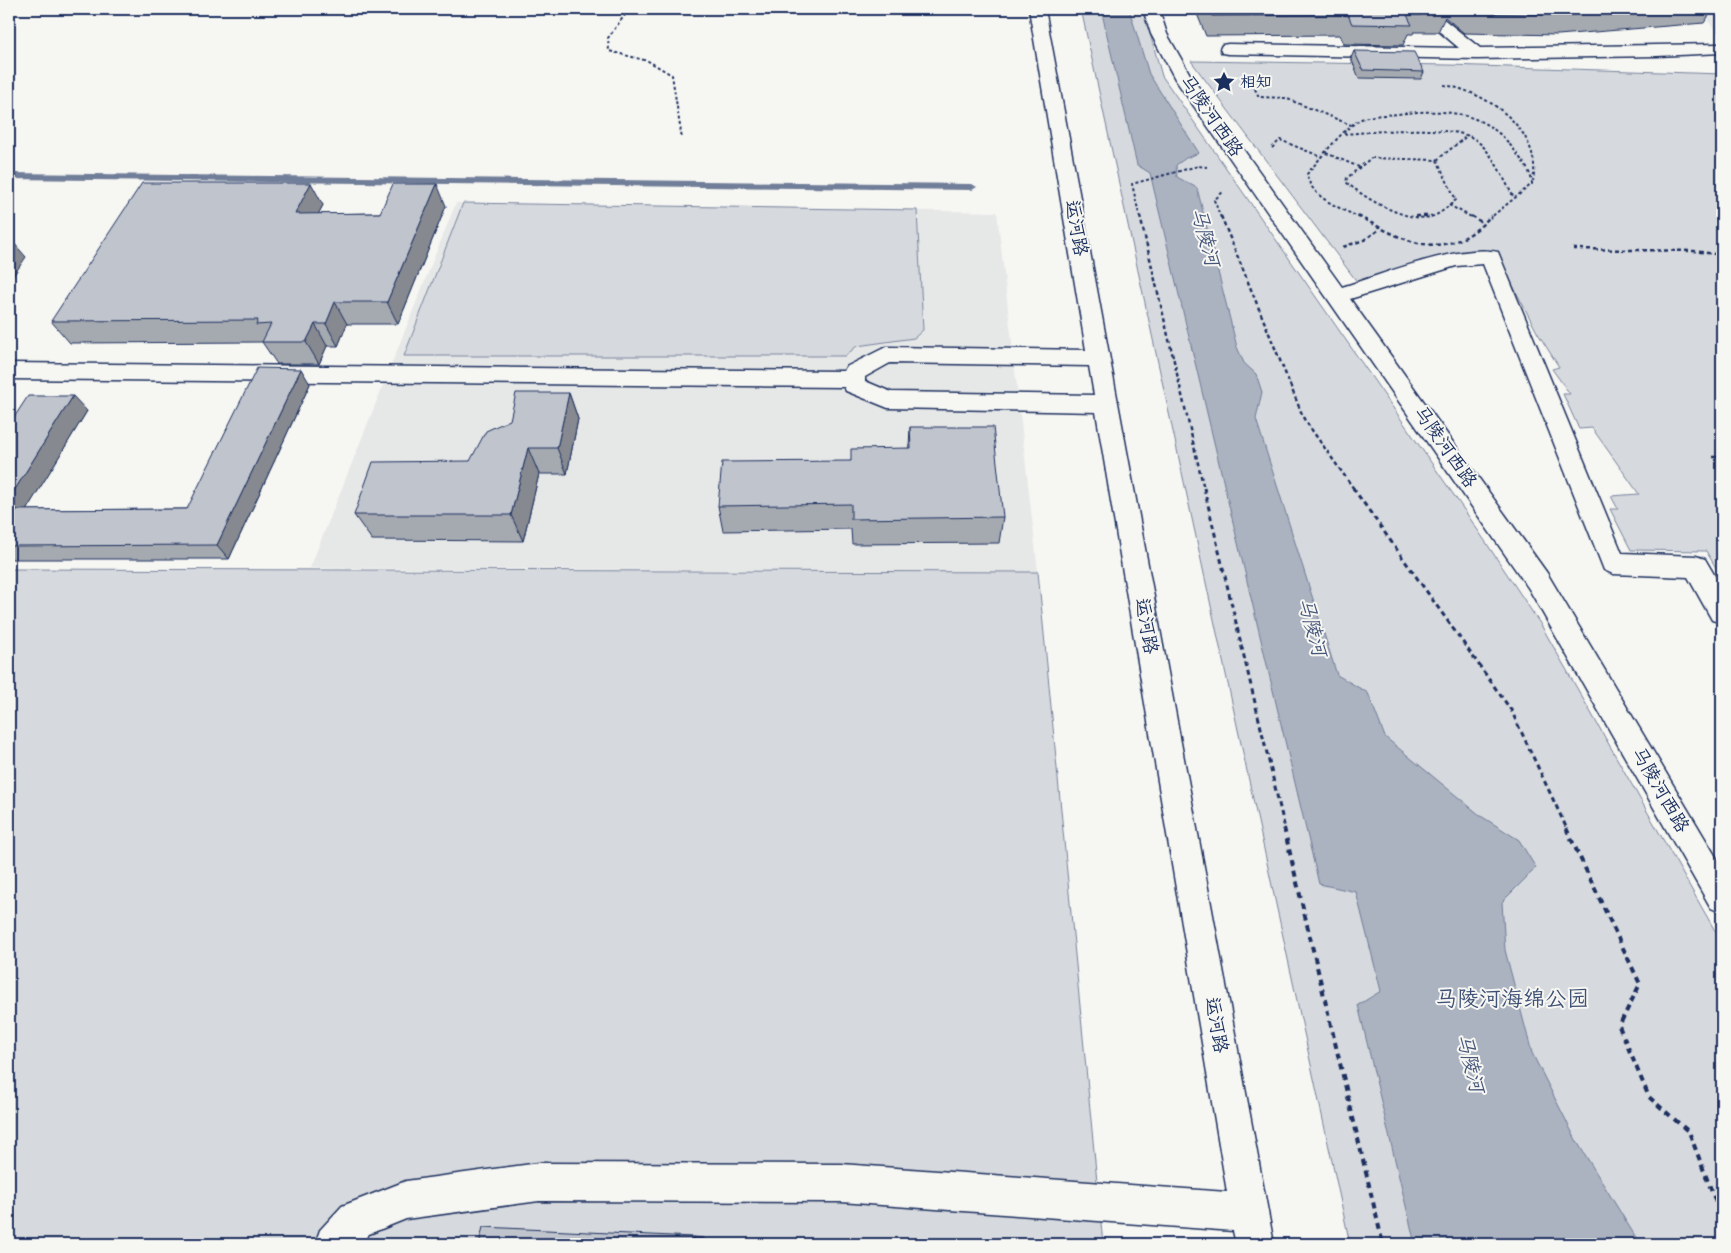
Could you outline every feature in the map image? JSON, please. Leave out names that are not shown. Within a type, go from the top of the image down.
[{"type":"street","name":"运河路","points":[[1037,9],[1252,1229]]},
{"type":"street","name":"马陵河西路","points":[[1151,9],[1159,34],[1181,73],[1538,581],[1722,897]]},
{"type":"street","points":[[1421,9],[1477,54]]},
{"type":"street","points":[[1228,48],[1477,54],[1616,54],[1718,49]]},
{"type":"street","points":[[1338,295],[1455,260],[1490,257],[1613,563],[1696,567],[1722,612]]},
{"type":"street","points":[[1099,358],[886,355],[854,373],[854,385],[888,400],[1107,404]]},
{"type":"street","points":[[9,371],[854,379]]},
{"type":"street","points":[[334,1244],[356,1220],[406,1200],[539,1182],[841,1183],[1252,1229]]},
{"type":"path","points":[[626,9],[627,12],[608,38],[609,51],[648,61],[672,74],[682,139]]},
{"type":"path","points":[[1254,78],[1248,77],[1259,97],[1285,98],[1351,125]]},
{"type":"path","points":[[1444,85],[1472,92],[1490,101],[1506,114],[1526,140],[1533,154],[1536,172],[1532,184],[1466,236],[1443,244],[1427,246],[1410,243],[1336,207],[1317,194],[1307,178],[1307,174],[1351,125],[1364,118],[1421,111],[1452,112],[1480,119],[1502,132],[1510,141],[1532,178],[1532,184]]},
{"type":"path","points":[[1344,134],[1450,131],[1468,135],[1481,145],[1514,198]]},
{"type":"path","points":[[1437,160],[1456,200],[1433,217],[1415,218],[1404,214],[1350,187],[1346,182],[1347,178],[1371,158],[1437,160],[1468,135]]},
{"type":"path","points":[[1322,157],[1280,140],[1250,170],[1214,200],[1304,419],[1512,710],[1640,984],[1618,1026],[1649,1097],[1689,1132],[1722,1218]]},
{"type":"path","points":[[1326,153],[1359,167]]},
{"type":"path","points":[[1198,166],[1132,184],[1383,1244]]},
{"type":"path","points":[[1449,205],[1483,223]]},
{"type":"path","points":[[1311,256],[1364,240],[1380,228]]},
{"type":"path","points":[[1573,250],[1694,252],[1722,255]]},
{"type":"path","points":[[1713,457],[1722,457]]},
{"type":"shaded area","points":[[1698,9],[1722,9],[1722,38]]},
{"type":"shaded area","points":[[456,203],[997,212],[1038,572],[310,568]]},
{"type":"green space","name":"马陵河海绵公园","points":[[1081,9],[1143,9],[1162,76],[1467,514],[1541,625],[1722,943],[1722,1244],[1350,1244]]},
{"type":"green space","points":[[1191,61],[1449,65],[1722,74],[1722,578],[1706,551],[1631,550],[1610,509],[1618,509],[1611,496],[1639,494],[1592,428],[1579,429],[1563,394],[1570,394],[1552,369],[1559,367],[1537,332],[1498,257],[1358,283]]},
{"type":"green space","points":[[463,203],[917,210],[923,330],[914,338],[857,346],[845,356],[404,356]]},
{"type":"green space","points":[[9,569],[1038,572],[1103,1244],[9,1244]]},
{"type":"water","name":"马陵河","points":[[1101,9],[1129,9],[1149,74],[1199,153],[1186,158],[1176,165],[1177,177],[1197,188],[1237,347],[1244,363],[1256,374],[1262,392],[1256,419],[1337,675],[1368,693],[1385,737],[1481,816],[1519,840],[1536,868],[1502,902],[1505,950],[1532,1053],[1576,1140],[1640,1244],[1415,1244],[1358,1005],[1381,991],[1356,892],[1319,884],[1150,173],[1137,165]]},
{"type":"building","points":[[1208,9],[1442,9],[1447,13],[1420,12],[1421,15],[1407,15],[1412,25],[1352,24],[1348,15],[1212,16]]},
{"type":"building","points":[[1468,9],[1650,9],[1569,15],[1474,13]]},
{"type":"building","points":[[1354,51],[1414,52],[1424,72],[1363,70]]},
{"type":"building","points":[[142,183],[311,183],[295,214],[380,213],[393,184],[437,184],[387,302],[335,302],[326,324],[315,324],[306,342],[262,342],[271,324],[256,325],[258,320],[51,321]]},
{"type":"building","points":[[257,368],[301,369],[217,545],[9,546],[9,510],[187,509]]},
{"type":"building","points":[[516,393],[569,393],[557,448],[528,448],[511,515],[354,515],[373,462],[470,461],[486,431],[510,420]]},
{"type":"building","points":[[28,396],[73,396],[9,499],[9,425]]},
{"type":"building","points":[[910,427],[993,427],[1003,517],[851,519],[851,504],[718,506],[722,462],[851,461],[851,449],[911,448]]},
{"type":"building","points":[[483,1227],[693,1237],[692,1244],[479,1244]]},
{"type":"waterway","points":[[9,176],[972,187]]},
{"type":"place","name":"相知","points":[[1224,82]]}]
